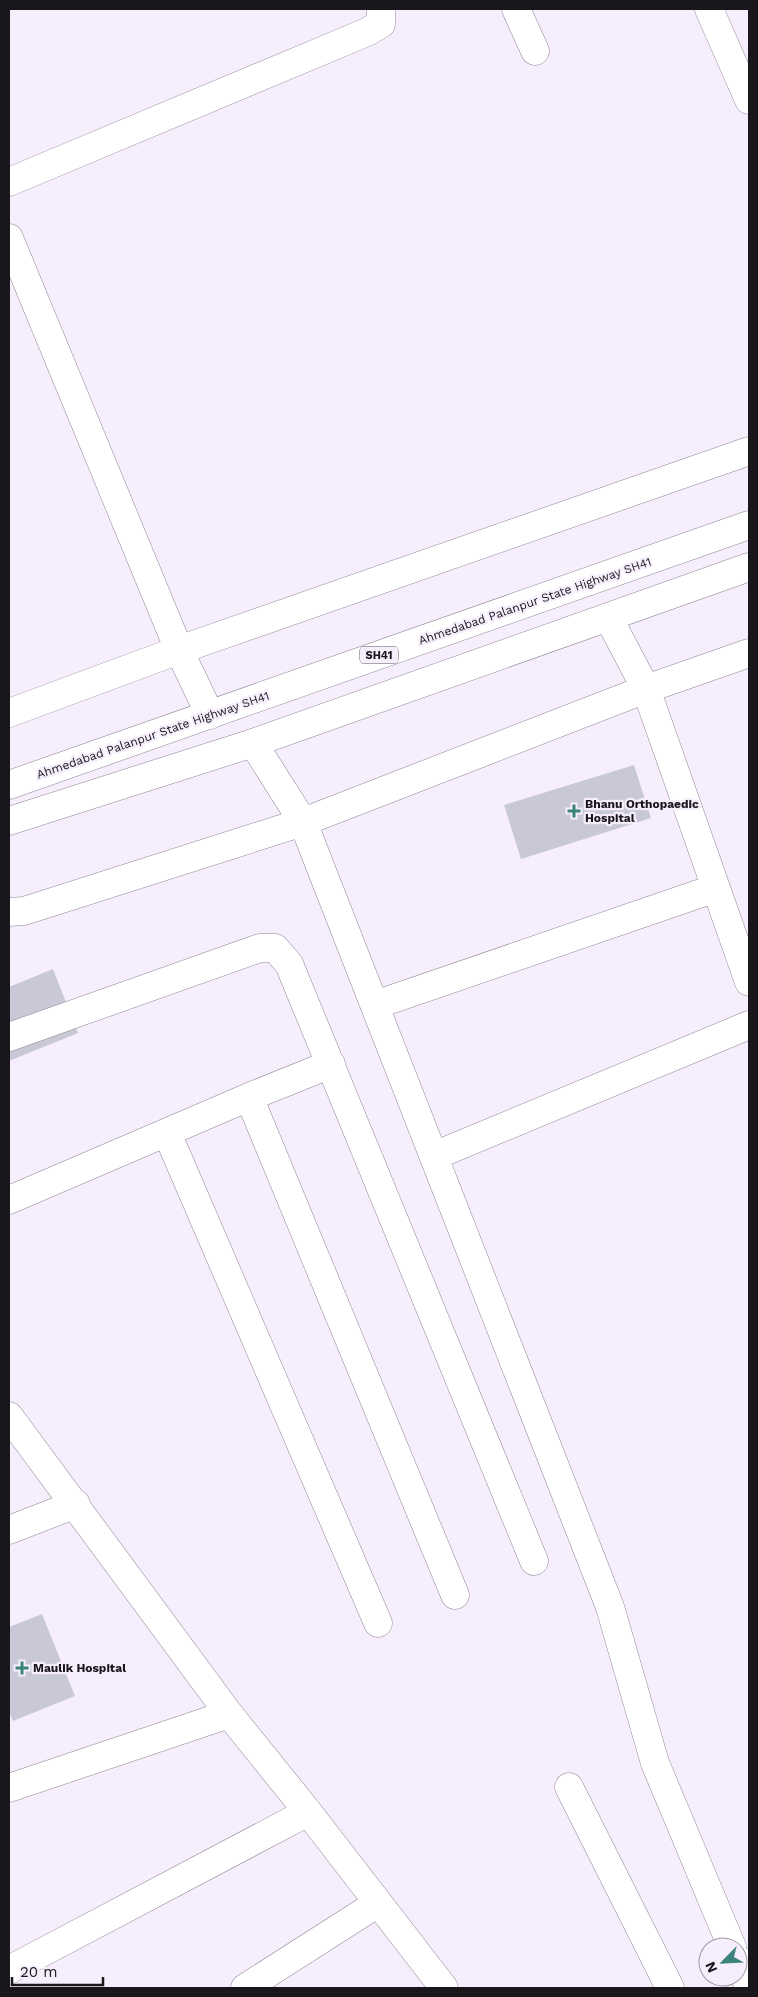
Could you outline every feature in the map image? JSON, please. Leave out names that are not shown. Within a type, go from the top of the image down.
[{"type":"street","points":[[9,182],[367,32],[381,24],[381,9]]},
{"type":"street","points":[[516,9],[535,51]]},
{"type":"street","points":[[710,9],[749,100]]},
{"type":"street","points":[[9,238],[179,650],[210,715]]},
{"type":"street","points":[[9,713],[179,650],[749,451]]},
{"type":"street","name":"Ahmedabad Palanpur State Highway SH41","points":[[9,785],[749,525]]},
{"type":"street","points":[[9,822],[253,743],[749,566]]},
{"type":"street","points":[[608,617],[646,689],[749,982]]},
{"type":"street","points":[[9,912],[24,911],[303,822],[646,689],[749,653]]},
{"type":"street","points":[[253,743],[303,822],[610,1607],[655,1763],[728,1937]]},
{"type":"street","points":[[375,1005],[716,888]]},
{"type":"street","points":[[9,1037],[260,948],[275,948],[289,964],[534,1560]]},
{"type":"street","points":[[434,1156],[749,1025]]},
{"type":"street","points":[[9,1200],[249,1097],[331,1064]]},
{"type":"street","points":[[249,1097],[455,1595]]},
{"type":"street","points":[[166,1133],[378,1623]]},
{"type":"street","points":[[9,1416],[76,1504],[229,1714],[308,1812],[444,1988]]},
{"type":"street","points":[[9,1530],[76,1504]]},
{"type":"street","points":[[9,1788],[229,1714]]},
{"type":"street","points":[[569,1787],[670,1988]]},
{"type":"street","points":[[9,1970],[308,1812]]},
{"type":"street","points":[[245,1988],[378,1903]]},
{"type":"building","points":[[634,765],[651,818],[521,859],[504,805]]},
{"type":"building","points":[[53,969],[78,1033],[9,1061],[9,987]]},
{"type":"building","points":[[42,1614],[75,1696],[13,1721],[9,1711],[9,1627]]},
{"type":"place","name":"Bhanu Orthopaedic Hospital","points":[[574,811]]},
{"type":"place","name":"Maulik Hospital","points":[[22,1668]]}]
